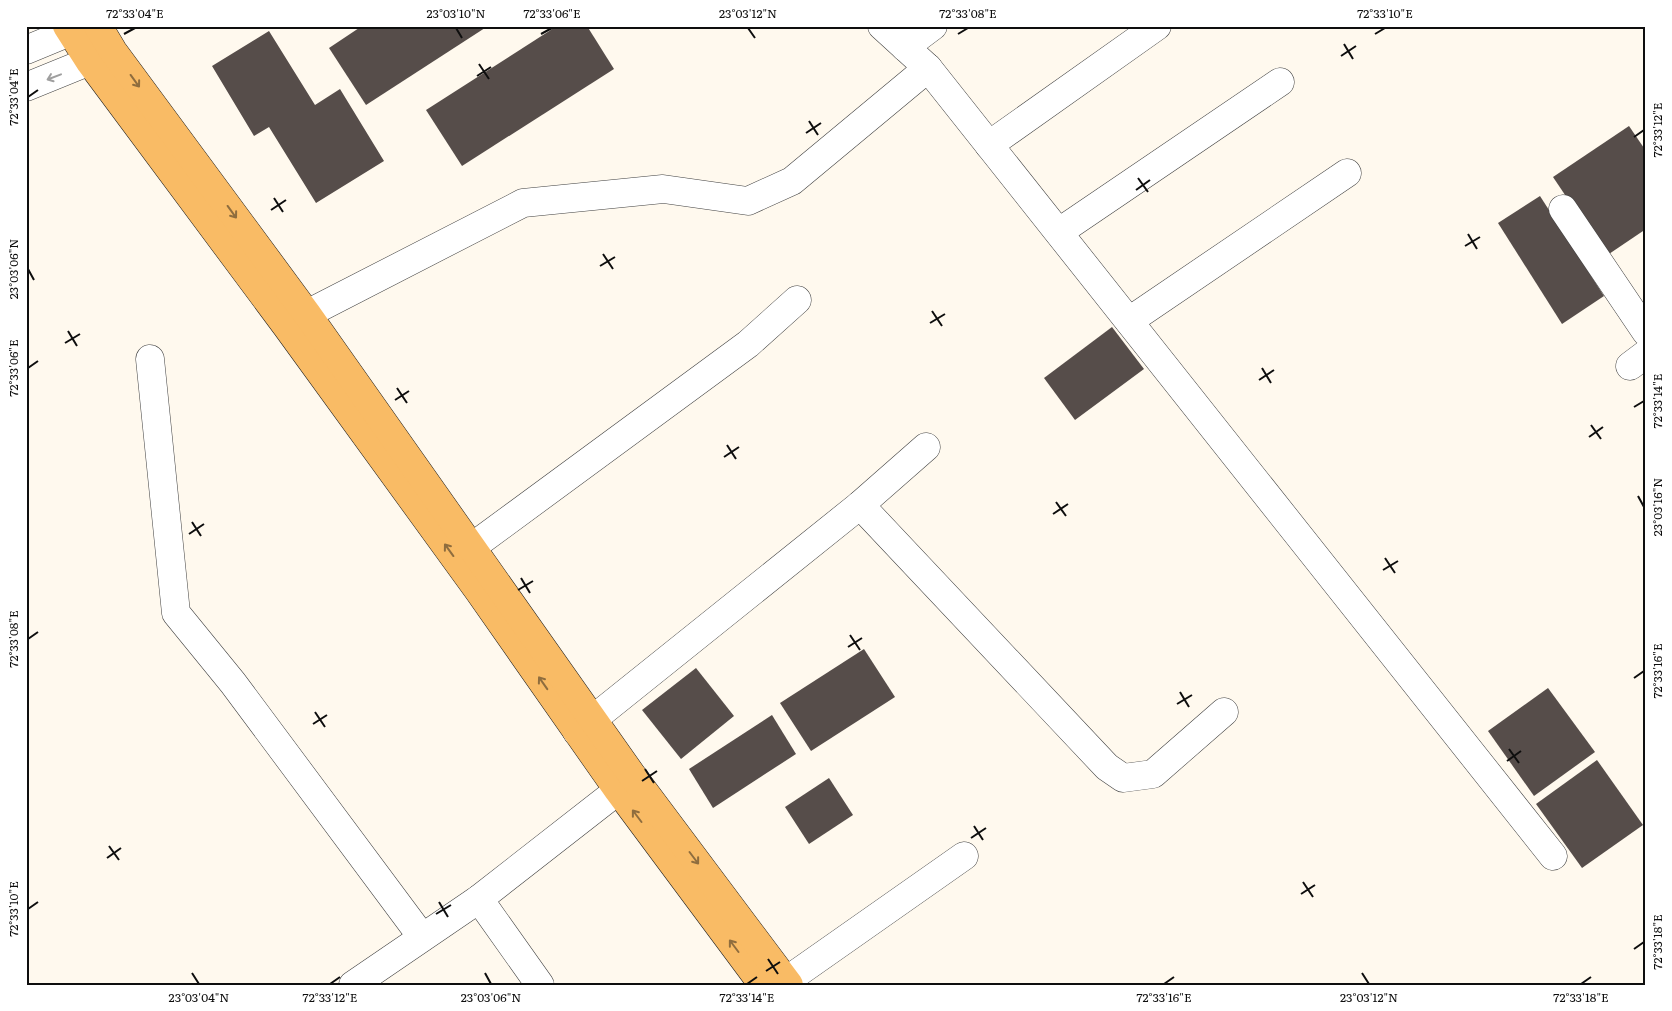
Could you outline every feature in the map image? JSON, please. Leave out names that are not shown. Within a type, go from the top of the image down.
[{"type":"main road","points":[[98,26],[102,57]]},
{"type":"main road","points":[[74,28],[102,57],[297,320],[472,547],[585,725]]},
{"type":"main road","points":[[297,320],[626,784],[779,983]]},
{"type":"street","points":[[882,26],[928,68],[1553,856]]},
{"type":"street","points":[[905,48],[933,26]]},
{"type":"street","points":[[989,145],[1157,26]]},
{"type":"street","points":[[26,50],[74,28]]},
{"type":"street","points":[[26,88],[102,57]]},
{"type":"street","points":[[297,320],[523,203],[663,190],[748,201],[792,181],[928,68]]},
{"type":"street","points":[[1059,232],[1280,82]]},
{"type":"street","points":[[1129,321],[1348,173]]},
{"type":"street","points":[[1563,209],[1646,332]]},
{"type":"street","points":[[472,547],[748,344],[797,300]]},
{"type":"street","points":[[150,359],[176,613],[233,683],[422,937]]},
{"type":"street","points":[[585,725],[860,505],[926,447]]},
{"type":"street","points":[[860,505],[1107,767],[1123,778],[1152,774],[1224,712]]},
{"type":"street","points":[[353,985],[479,898],[626,784]]},
{"type":"street","points":[[779,983],[964,856]]},
{"type":"street","points":[[479,898],[540,985]]},
{"type":"building","points":[[362,26],[488,26],[366,105],[329,48]]},
{"type":"building","points":[[557,26],[587,26],[614,69],[462,166],[426,110]]},
{"type":"building","points":[[269,31],[315,105],[340,89],[384,161],[316,203],[269,127],[254,136],[212,66]]},
{"type":"building","points":[[1629,126],[1646,151],[1646,229],[1606,256],[1553,177]]},
{"type":"building","points":[[1540,196],[1604,296],[1562,324],[1498,223]]},
{"type":"building","points":[[1112,327],[1144,369],[1075,420],[1044,378]]},
{"type":"building","points":[[864,649],[895,697],[811,751],[780,703]]},
{"type":"building","points":[[696,668],[734,716],[681,759],[642,710]]},
{"type":"building","points":[[1548,688],[1595,752],[1534,796],[1488,731]]},
{"type":"building","points":[[772,715],[796,754],[713,808],[689,769]]},
{"type":"building","points":[[1597,760],[1643,825],[1582,868],[1536,804]]},
{"type":"building","points":[[829,778],[853,815],[809,844],[785,807]]}]
